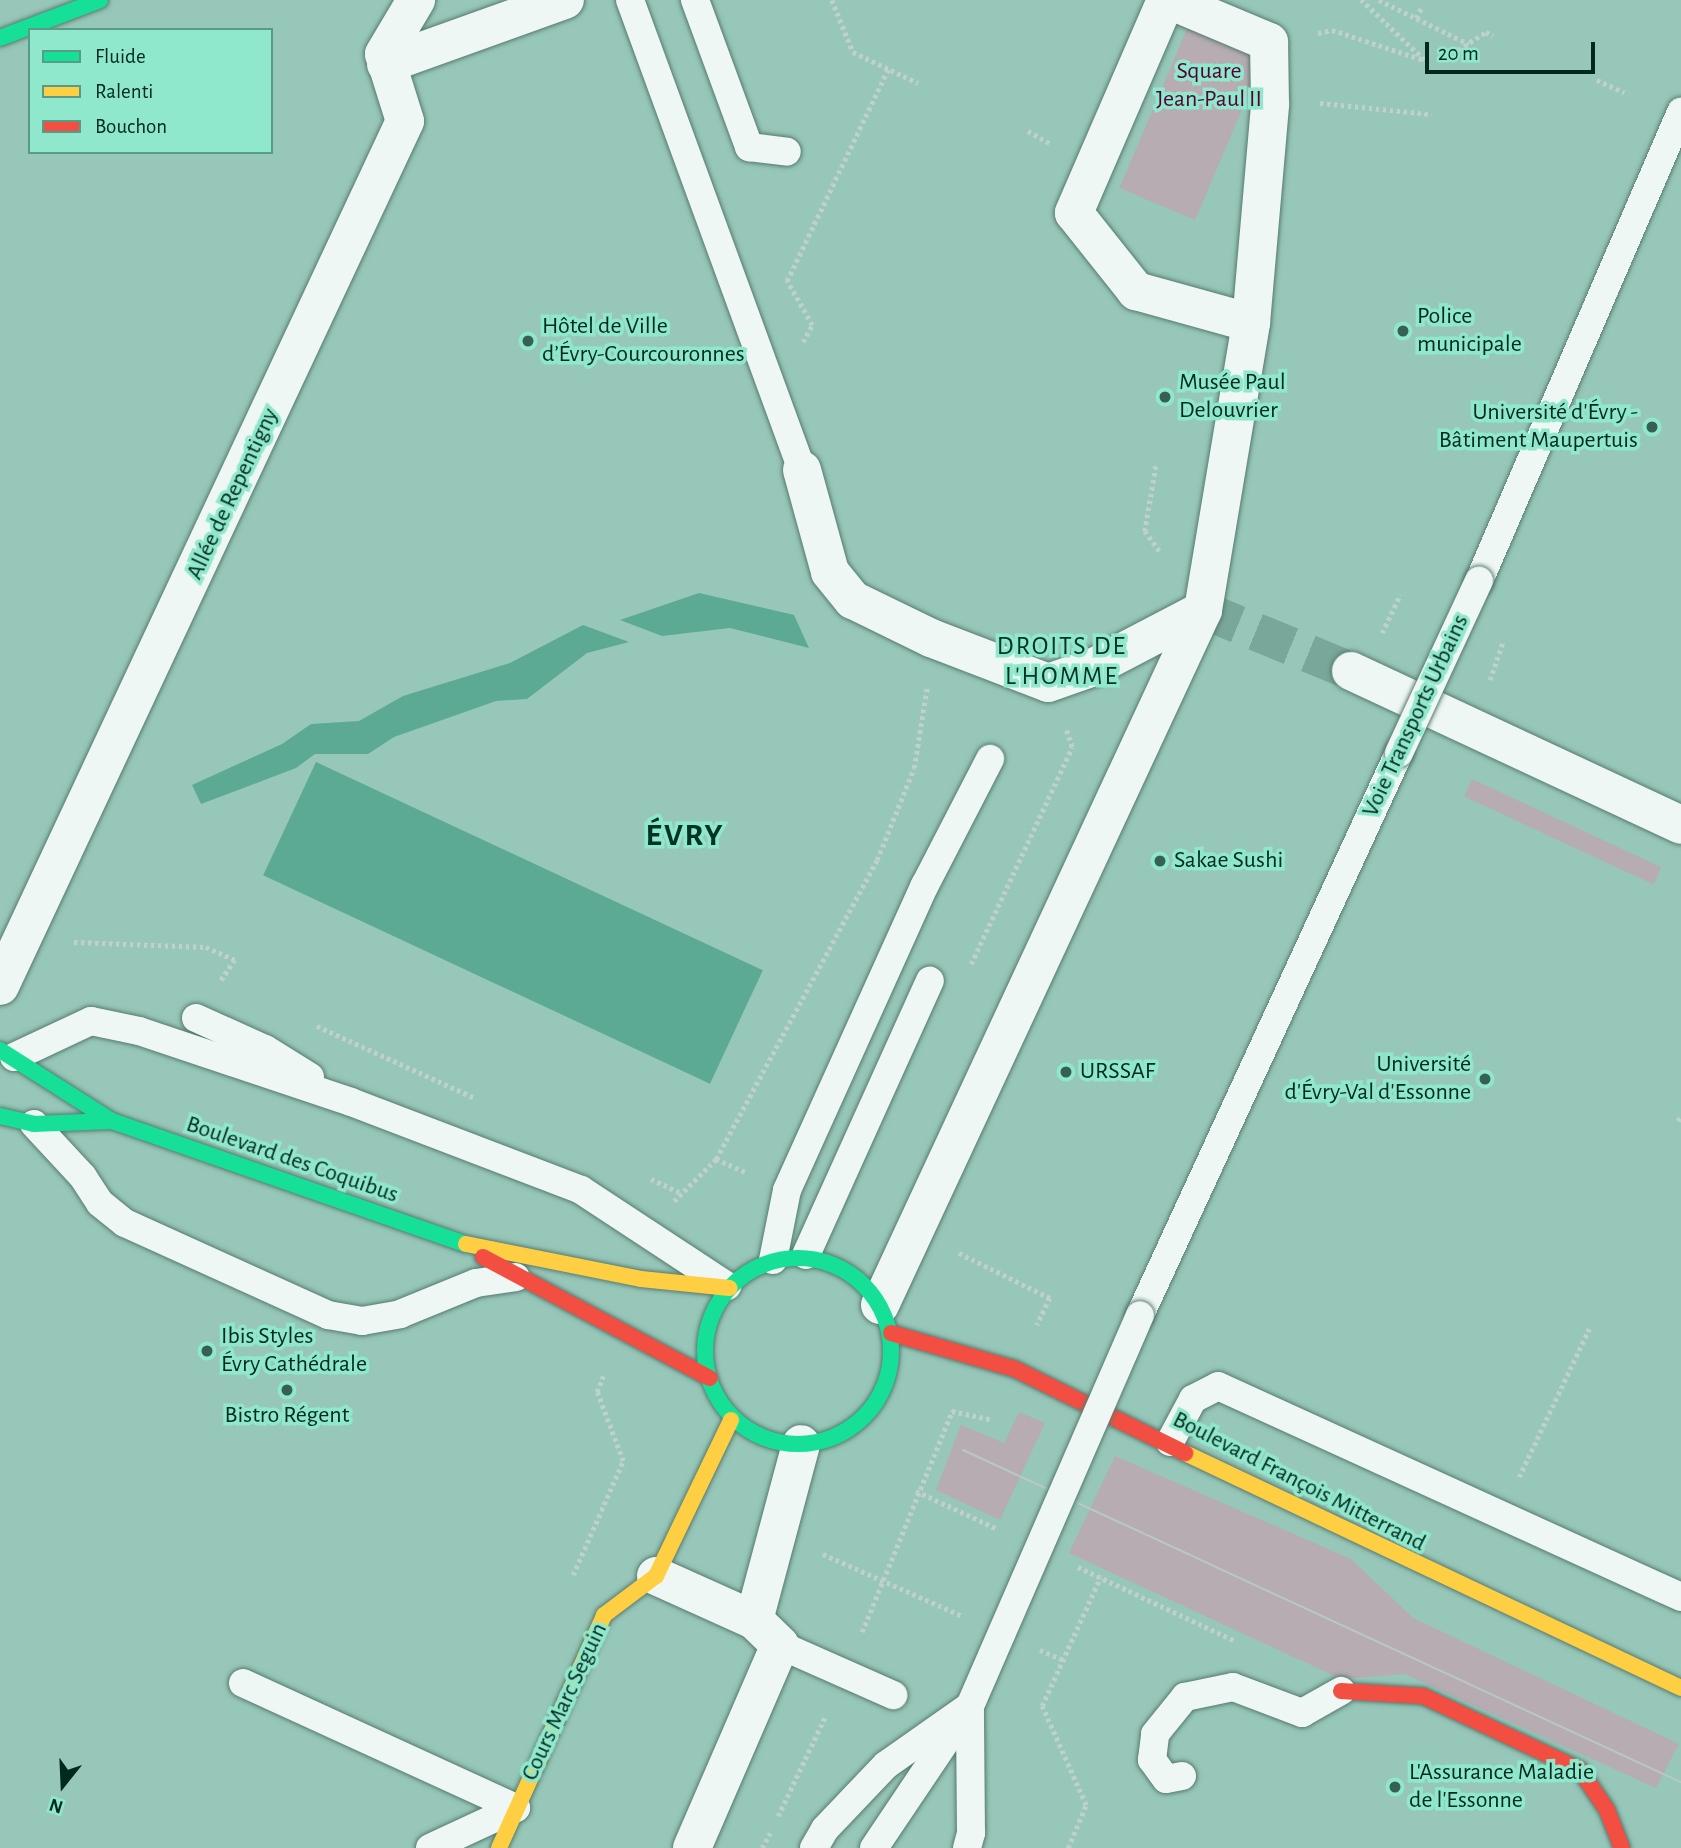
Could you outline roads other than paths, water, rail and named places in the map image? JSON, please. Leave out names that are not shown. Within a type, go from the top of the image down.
[{"type":"main road","points":[[0,38],[100,0]]},
{"type":"main road","name":"Boulevard des Coquibus","points":[[7,1054],[112,1121],[457,1242],[641,1279],[730,1288]]},
{"type":"main road","name":"Boulevard des Coquibus","points":[[0,1116],[34,1124],[112,1121]]},
{"type":"main road","name":"Boulevard des Coquibus","points":[[457,1242],[516,1277],[710,1378]]},
{"type":"main road","points":[[806,1255],[835,1265],[860,1282],[886,1319],[888,1374],[882,1394],[863,1419],[838,1436],[801,1444],[770,1440],[731,1420],[717,1400],[710,1378],[706,1346],[710,1325],[730,1288],[773,1261],[806,1255]]},
{"type":"main road","name":"Boulevard François Mitterrand","points":[[886,1319],[1015,1369],[1170,1442],[1399,1558],[1681,1688]]},
{"type":"main road","name":"Cours Marc Seguin","points":[[499,1848],[604,1615],[656,1576],[731,1420]]},
{"type":"main road","points":[[1341,1691],[1423,1696],[1580,1770],[1607,1810],[1622,1848]]},
{"type":"street","points":[[416,0],[384,54],[386,64],[565,0]]},
{"type":"street","points":[[886,1319],[1203,610],[1251,323],[1270,104],[1269,42],[1167,0],[1074,213],[1136,291],[1251,323]]},
{"type":"street","name":"Allée de Repentigny","points":[[0,986],[405,121],[386,64]]},
{"type":"street","points":[[802,470],[830,572],[852,600],[931,638],[1048,683],[1094,667],[1203,610]]},
{"type":"street","points":[[1352,671],[1681,825]]},
{"type":"street","points":[[692,1848],[767,1633],[801,1444]]},
{"type":"street","points":[[656,1576],[767,1633]]},
{"type":"lane","points":[[630,0],[802,470]]},
{"type":"lane","points":[[695,0],[749,147],[787,152]]},
{"type":"lane","name":"Voie Transports Urbains","points":[[970,1706],[1140,1315],[1479,582],[1681,112]]},
{"type":"lane","points":[[773,1261],[787,1190],[925,885],[990,759]]},
{"type":"lane","points":[[806,1255],[930,981]]},
{"type":"lane","points":[[196,1018],[265,1049],[351,1102]]},
{"type":"lane","points":[[7,1054],[91,1021],[139,1031],[351,1102],[581,1190],[730,1288]]},
{"type":"lane","points":[[34,1124],[83,1177],[100,1203],[125,1223],[328,1315],[375,1319],[476,1283],[516,1277]]},
{"type":"lane","points":[[1170,1442],[1193,1399],[1218,1386],[1681,1597]]},
{"type":"lane","points":[[767,1633],[893,1695]]},
{"type":"lane","points":[[243,1683],[516,1808]]},
{"type":"lane","points":[[1182,1776],[1166,1779],[1152,1760],[1155,1734],[1185,1696],[1233,1686],[1301,1713],[1341,1691]]},
{"type":"lane","points":[[814,1848],[825,1829],[886,1765],[970,1706]]},
{"type":"lane","points":[[874,1848],[970,1706]]},
{"type":"lane","points":[[967,1848],[971,1833],[970,1706]]},
{"type":"lane","points":[[430,1848],[516,1808]]},
{"type":"tunnel","points":[[1203,610],[1351,671]]},
{"type":"tram line","points":[[963,1450],[1681,1782]]},
{"type":"place","name":"Police municipale","points":[[1403,331]]},
{"type":"place","name":"Hôtel de Ville d’Évry-Courcouronnes","points":[[528,341]]},
{"type":"place","name":"Musée Paul Delouvrier","points":[[1165,397]]},
{"type":"place","name":"Université d'Évry - Bâtiment Maupertuis","points":[[1652,427]]},
{"type":"place","name":"Sakae Sushi","points":[[1160,861]]},
{"type":"place","name":"URSSAF","points":[[1066,1072]]},
{"type":"place","name":"Université d'Évry-Val d'Essonne","points":[[1485,1079]]},
{"type":"place","name":"Ibis Styles Évry Cathédrale","points":[[207,1351]]},
{"type":"place","name":"Bistro Régent","points":[[287,1390]]},
{"type":"place","name":"L'Assurance Maladie de l'Essonne","points":[[1395,1787]]},
{"type":"district","name":"DROITS DE L'HOMME","points":[[1062,662]]},
{"type":"district","name":"ÉVRY","points":[[685,835]]},
{"type":"park label","name":"Square Jean-Paul II","points":[[1209,86]]}]
